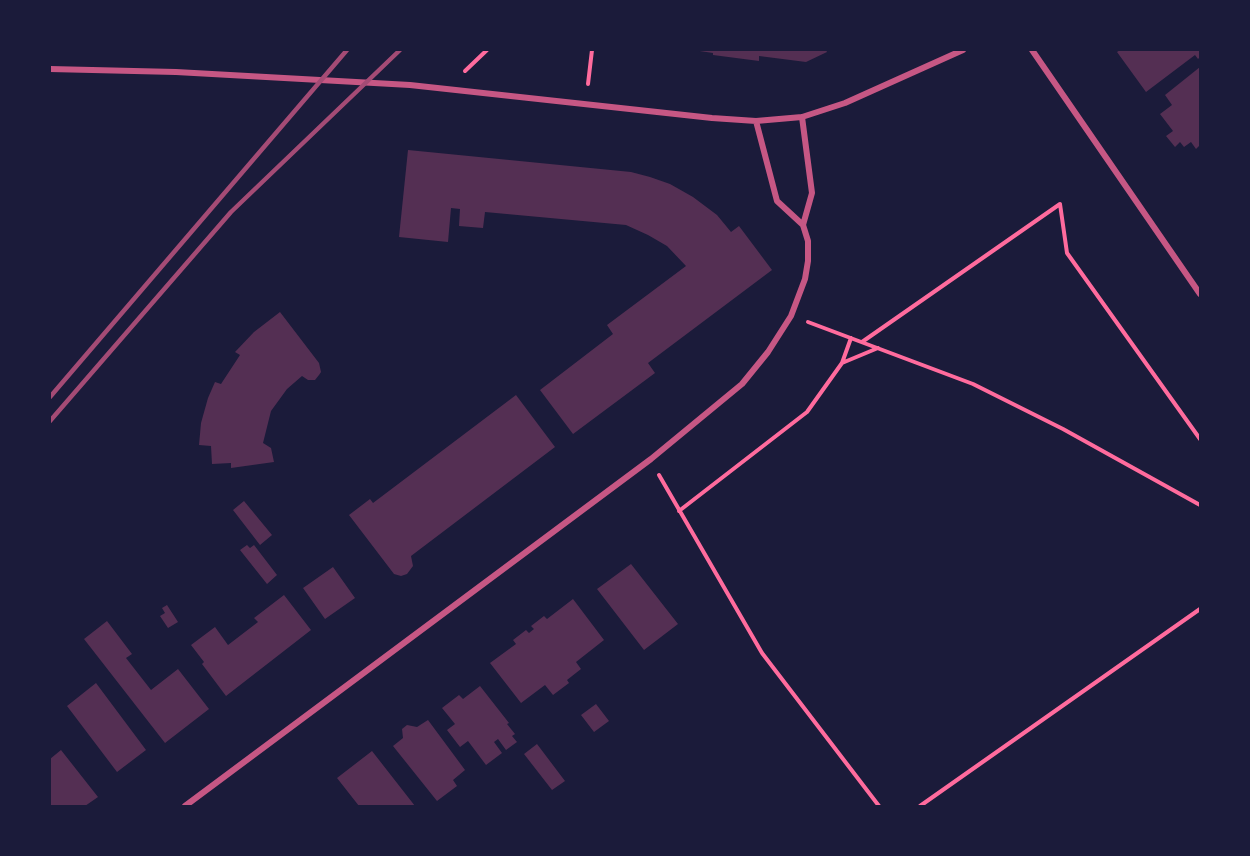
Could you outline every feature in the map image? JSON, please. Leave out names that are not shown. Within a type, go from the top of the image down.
[{"type":"street","points":[[50,69],[176,72],[410,85],[756,121],[802,117],[845,103],[963,50]]},
{"type":"street","points":[[1032,50],[1200,294]]},
{"type":"street","points":[[802,117],[812,193],[803,225]]},
{"type":"street","points":[[184,807],[651,459],[742,384],[768,352],[791,316],[805,279],[808,261],[808,241],[803,225],[777,201],[756,121]]},
{"type":"path","points":[[588,85],[592,50]]},
{"type":"path","points":[[862,342],[1060,204],[1067,254],[1200,440]]},
{"type":"path","points":[[791,316],[973,384],[1063,429],[1200,505]]},
{"type":"path","points":[[680,512],[807,412],[842,363],[851,338]]},
{"type":"path","points":[[842,363],[878,348]]},
{"type":"path","points":[[651,459],[762,653],[879,807]]},
{"type":"path","points":[[920,807],[1200,609]]},
{"type":"building","points":[[693,50],[826,50],[827,52],[806,62],[759,56],[759,61]]},
{"type":"building","points":[[1120,50],[1200,50],[1200,57],[1198,59],[1195,55],[1146,92],[1117,52]]},
{"type":"building","points":[[1200,67],[1200,145],[1196,149],[1191,142],[1184,147],[1180,142],[1175,147],[1166,136],[1173,131],[1160,114],[1172,105],[1165,95]]},
{"type":"building","points":[[408,150],[631,172],[650,177],[670,184],[693,197],[717,215],[731,232],[739,226],[772,270],[648,363],[655,373],[573,434],[540,390],[613,334],[607,325],[686,266],[667,246],[626,225],[485,212],[483,228],[459,226],[460,209],[451,208],[448,242],[399,237]]},
{"type":"building","points":[[280,312],[319,363],[321,372],[315,380],[308,380],[302,376],[287,389],[271,411],[263,443],[271,448],[274,462],[231,468],[231,463],[212,464],[211,446],[199,445],[201,423],[215,382],[221,384],[240,355],[235,352],[254,332]]},
{"type":"building","points":[[516,395],[555,447],[411,556],[413,566],[407,574],[401,576],[394,574],[349,515],[370,499],[373,503]]},
{"type":"building","points":[[244,501],[272,535],[260,545],[233,510]]},
{"type":"building","points":[[247,545],[250,548],[254,545],[277,575],[267,584],[240,550]]},
{"type":"building","points":[[631,564],[678,624],[644,650],[597,589]]},
{"type":"building","points":[[333,567],[355,598],[325,619],[303,588]]},
{"type":"building","points":[[284,595],[311,630],[226,696],[191,645],[215,627],[228,645],[258,622],[254,618]]},
{"type":"building","points":[[573,599],[604,640],[576,662],[581,669],[567,680],[569,683],[553,695],[545,685],[521,703],[490,663],[516,644],[513,640],[526,630],[529,633],[534,629],[531,626],[544,616],[547,619]]},
{"type":"building","points":[[167,605],[178,622],[168,628],[160,616],[165,613],[162,608]]},
{"type":"building","points":[[107,621],[132,654],[126,658],[151,690],[178,669],[209,709],[165,743],[84,639]]},
{"type":"building","points":[[96,683],[146,750],[117,772],[67,706]]},
{"type":"building","points":[[480,686],[509,723],[507,724],[515,734],[512,736],[517,742],[506,750],[498,739],[494,742],[502,753],[486,765],[468,741],[460,747],[447,730],[455,724],[442,708],[459,695],[463,699]]},
{"type":"building","points":[[596,704],[609,721],[594,732],[581,715]]},
{"type":"building","points":[[428,720],[465,770],[453,780],[457,786],[437,801],[393,746],[403,738],[402,729],[407,725],[417,727]]},
{"type":"building","points":[[537,744],[565,781],[552,790],[524,754]]},
{"type":"building","points":[[61,750],[98,797],[85,806],[50,806],[50,759]]},
{"type":"building","points":[[372,751],[415,806],[359,806],[337,778]]},
{"type":"railway","points":[[50,397],[347,50]]},
{"type":"railway","points":[[50,421],[231,212],[400,50]]}]
